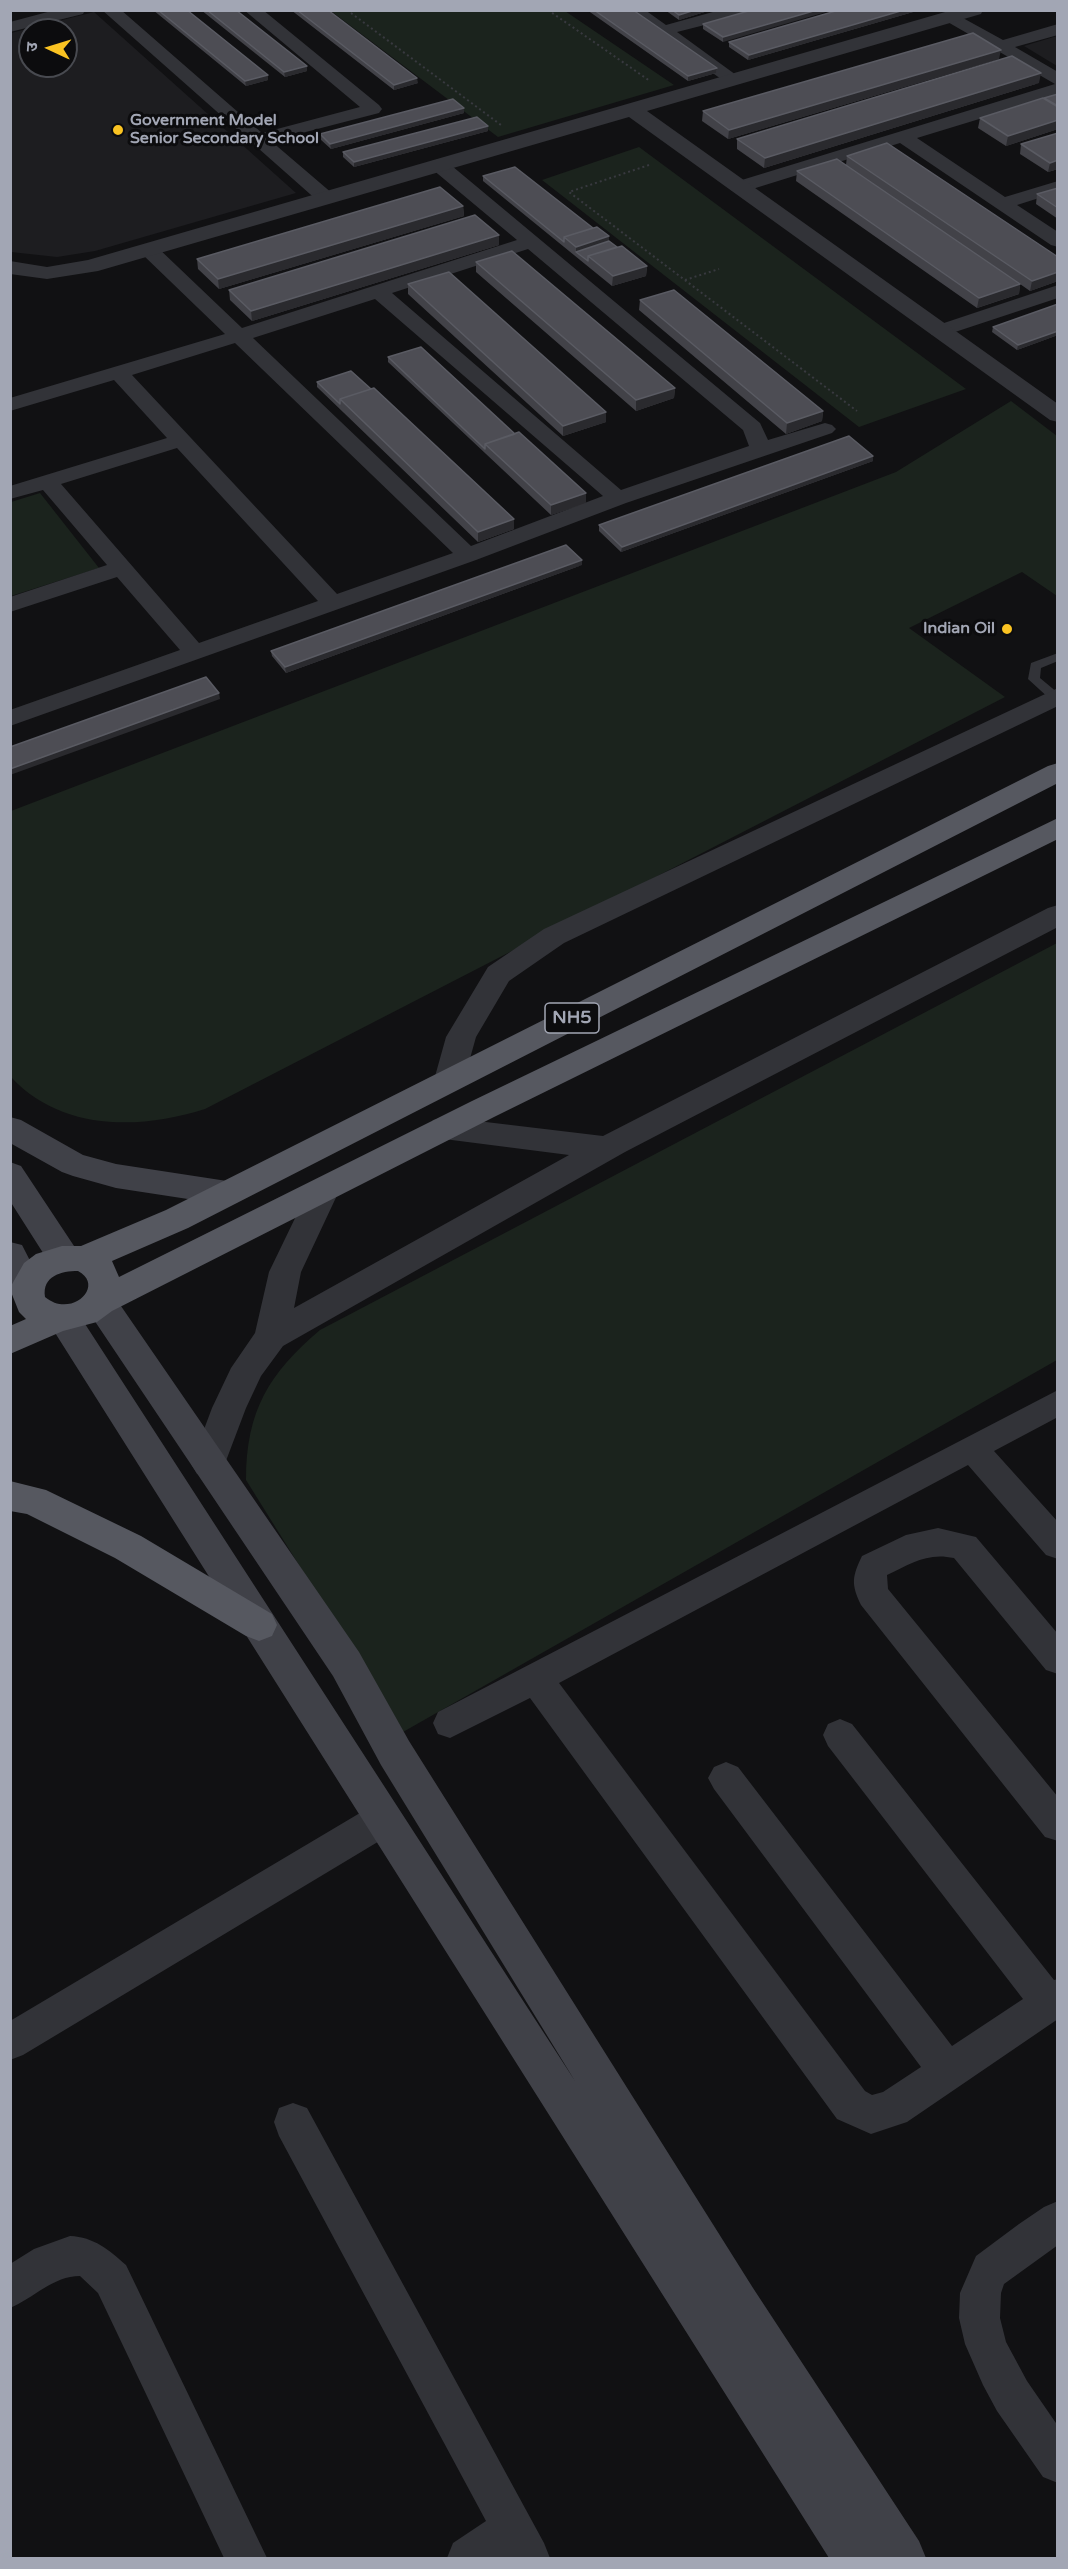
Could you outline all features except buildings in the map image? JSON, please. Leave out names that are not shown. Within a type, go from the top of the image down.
[{"type":"highway","name":"NH5","points":[[19,1292],[47,1263],[74,1258],[177,1219],[1058,772]]},
{"type":"highway","name":"NH5","points":[[10,1341],[60,1319],[84,1314],[100,1302],[444,1128],[1058,827]]},
{"type":"highway","points":[[74,1258],[97,1265],[105,1276],[106,1289],[100,1302]]},
{"type":"highway","points":[[19,1292],[40,1313],[60,1319]]},
{"type":"highway","points":[[10,1496],[33,1500],[128,1547],[260,1625]]},
{"type":"main road","points":[[10,1128],[73,1164],[163,1185],[227,1193]]},
{"type":"main road","points":[[10,1174],[74,1258]]},
{"type":"main road","points":[[10,1254],[19,1292]]},
{"type":"main road","points":[[100,1302],[346,1664],[395,1753],[737,2304],[902,2559]]},
{"type":"main road","points":[[60,1319],[260,1625],[855,2559]]},
{"type":"street","points":[[10,27],[77,10]]},
{"type":"street","points":[[110,10],[326,198]]},
{"type":"street","points":[[252,10],[373,109],[258,139]]},
{"type":"street","points":[[633,10],[734,80]]},
{"type":"street","points":[[662,31],[742,10]]},
{"type":"street","points":[[10,267],[47,273],[90,266],[974,10]]},
{"type":"street","points":[[952,17],[1058,80]]},
{"type":"street","points":[[1000,46],[1058,29]]},
{"type":"street","points":[[739,187],[1058,89]]},
{"type":"street","points":[[632,110],[1058,415]]},
{"type":"street","points":[[904,138],[1058,241]]},
{"type":"street","points":[[439,165],[753,427],[761,449]]},
{"type":"street","points":[[1002,204],[1058,186]]},
{"type":"street","points":[[10,405],[238,336],[531,242]]},
{"type":"street","points":[[149,250],[468,555]]},
{"type":"street","points":[[378,291],[618,498]]},
{"type":"street","points":[[939,331],[1058,291]]},
{"type":"street","points":[[118,372],[332,602]]},
{"type":"street","points":[[10,719],[468,555],[618,498],[825,429]]},
{"type":"street","points":[[10,493],[182,440]]},
{"type":"street","points":[[48,482],[194,652]]},
{"type":"street","points":[[10,605],[121,568]]},
{"type":"street","points":[[449,1080],[461,1037],[498,974],[554,936],[1056,696]]},
{"type":"street","points":[[209,1464],[229,1408],[248,1368],[271,1337],[608,1148],[1058,915]]},
{"type":"street","points":[[444,1128],[608,1148]]},
{"type":"street","points":[[271,1337],[285,1272],[324,1189]]},
{"type":"street","points":[[450,1723],[1058,1402]]},
{"type":"street","points":[[972,1448],[1058,1545]]},
{"type":"street","points":[[1058,1659],[964,1547],[946,1541],[927,1541],[874,1566],[869,1579],[873,1594],[1058,1825]]},
{"type":"street","points":[[536,1679],[850,2105],[871,2115],[893,2108],[1053,2000],[840,1735]]},
{"type":"street","points":[[726,1778],[947,2071]]},
{"type":"street","points":[[10,2042],[383,1819]]},
{"type":"street","points":[[293,2122],[520,2543],[468,2559]]},
{"type":"street","points":[[1058,2221],[991,2268],[979,2296],[980,2324],[994,2368],[1058,2462]]},
{"type":"street","points":[[10,2288],[59,2259],[78,2257],[90,2260],[112,2279],[246,2559]]},
{"type":"lane","points":[[1056,696],[1034,679],[1033,671],[1035,666],[1058,656]]},
{"type":"path","points":[[347,10],[502,125]]},
{"type":"path","points":[[548,10],[654,84],[643,87]]},
{"type":"path","points":[[649,165],[568,192],[857,411]]},
{"type":"path","points":[[685,280],[719,269]]},
{"type":"shaded area","points":[[331,11],[565,11],[674,85],[498,137]]},
{"type":"shaded area","name":"Government Model Senior Secondary School","points":[[94,12],[296,193],[95,251],[57,257],[11,252],[11,33],[18,31],[18,78],[78,78],[78,18],[70,18]]},
{"type":"shaded area","points":[[1057,36],[1057,66],[1024,46]]},
{"type":"shaded area","points":[[639,147],[966,389],[859,427],[542,180]]},
{"type":"shaded area","points":[[1011,401],[1057,436],[1057,596],[1022,572],[909,628],[1005,697],[205,1109],[154,1120],[102,1121],[53,1108],[31,1095],[11,1077],[11,811],[896,472]]},
{"type":"shaded area","points":[[40,493],[99,568],[11,596],[11,502]]},
{"type":"shaded area","points":[[1057,943],[1057,1360],[403,1732],[246,1480],[250,1434],[256,1414],[274,1378],[287,1362],[320,1330]]},
{"type":"place","name":"Government Model Senior Secondary School","points":[[118,130]]},
{"type":"place","name":"Indian Oil","points":[[1007,629]]}]
